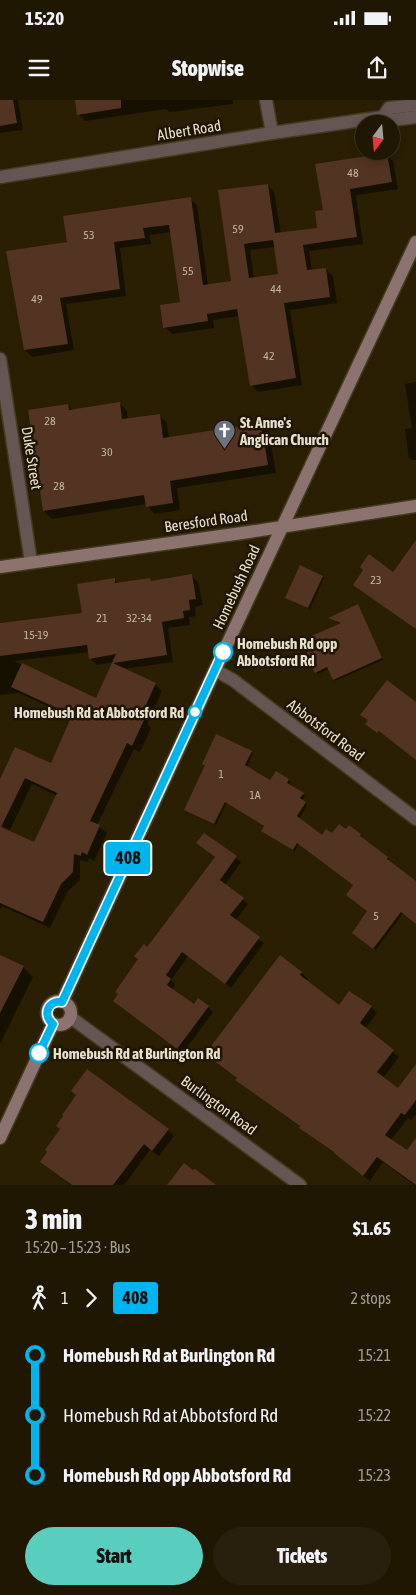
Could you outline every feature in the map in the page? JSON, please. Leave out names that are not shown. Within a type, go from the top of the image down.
[{"type":"main road","name":"Homebush Road","points":[[62,1002],[214,670],[416,242]]},
{"type":"main road","name":"Beresford Road","points":[[0,567],[416,506]]},
{"type":"main road","points":[[55,1002],[62,1002],[70,1010],[69,1020],[63,1025],[53,1024],[48,1018],[48,1007],[55,1002]]},
{"type":"main road","points":[[0,1138],[53,1024]]},
{"type":"street","points":[[266,100],[272,133]]},
{"type":"street","name":"Albert Road","points":[[384,115],[389,108],[416,105]]},
{"type":"street","name":"Albert Road","points":[[400,119],[416,117]]},
{"type":"street","name":"Albert Road","points":[[0,177],[355,120]]},
{"type":"street","name":"Duke Street","points":[[0,359],[31,562]]},
{"type":"street","name":"Abbotsford Road","points":[[214,670],[233,680],[416,819]]},
{"type":"street","name":"Burlington Road","points":[[70,1017],[300,1185]]},
{"type":"building","points":[[0,100],[13,100],[17,123],[0,126]]},
{"type":"building","points":[[75,100],[121,100],[121,108],[77,115]]},
{"type":"building","points":[[355,158],[355,160],[388,160],[392,182],[350,189],[357,237],[303,245],[307,270],[326,268],[330,297],[284,303],[296,378],[250,386],[237,309],[207,314],[208,321],[163,328],[160,305],[180,302],[169,225],[143,228],[145,238],[114,242],[120,289],[60,298],[68,344],[24,350],[6,251],[67,242],[63,216],[191,197],[203,285],[231,281],[218,190],[268,184],[275,233],[317,228],[315,211],[323,210],[315,164]],"holes":[[[273,240],[278,274],[249,278],[244,244]]]},
{"type":"building","points":[[120,402],[122,419],[160,414],[163,438],[261,423],[268,465],[170,481],[173,503],[146,507],[144,495],[43,511],[28,410],[68,404],[69,410]]},
{"type":"building","points":[[416,540],[416,629],[353,585],[363,570],[360,567],[369,554],[393,572]]},
{"type":"building","points":[[300,565],[323,576],[308,608],[285,598]]},
{"type":"building","points":[[192,574],[196,599],[189,600],[190,610],[183,611],[184,618],[162,622],[167,655],[113,663],[156,683],[140,718],[144,720],[132,746],[127,743],[90,821],[100,825],[87,855],[82,852],[81,856],[74,854],[73,872],[61,884],[43,922],[0,903],[0,779],[15,747],[51,763],[72,715],[11,687],[22,663],[96,698],[116,654],[89,659],[87,645],[0,656],[0,623],[82,613],[77,584],[115,578],[115,583],[150,578],[151,581]],"holes":[[[25,778],[57,793],[34,842],[1,827]]]},
{"type":"building","points":[[358,604],[382,658],[333,680],[327,667],[315,673],[306,653],[312,650],[309,637],[341,623],[328,618]]},
{"type":"building","points":[[387,680],[416,702],[416,760],[379,731],[377,733],[365,724],[368,720],[360,715]]},
{"type":"building","points":[[216,734],[252,751],[245,765],[270,780],[276,771],[289,779],[287,783],[304,793],[300,798],[306,802],[297,816],[322,835],[326,829],[332,833],[339,824],[346,829],[349,825],[361,834],[360,836],[388,857],[387,859],[416,881],[416,924],[401,912],[373,949],[352,933],[367,911],[346,895],[353,885],[297,843],[293,850],[261,831],[264,826],[225,802],[214,824],[184,810],[205,765],[202,764]]},
{"type":"building","points":[[204,833],[237,856],[220,880],[244,898],[230,915],[260,937],[225,984],[182,952],[166,975],[171,979],[167,985],[194,1004],[198,998],[209,1006],[177,1049],[113,1001],[118,994],[115,992],[138,959],[134,956],[144,944],[147,947],[215,857],[196,843]]},
{"type":"building","points":[[0,955],[24,966],[0,1013]]},
{"type":"building","points":[[280,955],[302,972],[300,975],[339,1005],[349,991],[372,1006],[360,1023],[394,1050],[377,1072],[398,1088],[416,1064],[416,1100],[405,1115],[401,1113],[385,1135],[407,1150],[416,1138],[416,1185],[377,1157],[363,1176],[334,1152],[299,1128],[300,1126],[235,1080],[237,1078],[205,1054]]},
{"type":"building","points":[[87,1069],[169,1129],[152,1151],[144,1144],[113,1185],[72,1185],[40,1162],[47,1152],[45,1150],[60,1129],[56,1126],[76,1095],[71,1091]]},
{"type":"building","points":[[184,1163],[193,1170],[195,1169],[216,1185],[167,1185]]},
{"type":"bus line","name":"408","points":[[39,1053],[53,1024],[48,1018],[48,1007],[55,1002],[62,1002],[223,652]]},
{"type":"place","name":"St. Anne's Anglican Church","points":[[224,450]]},
{"type":"place","name":"Homebush Rd opp Abbotsford Rd","points":[[223,652]]},
{"type":"place","name":"Homebush Rd at Abbotsford Rd","points":[[195,712]]},
{"type":"place","name":"Homebush Rd at Burlington Rd","points":[[39,1053]]}]
